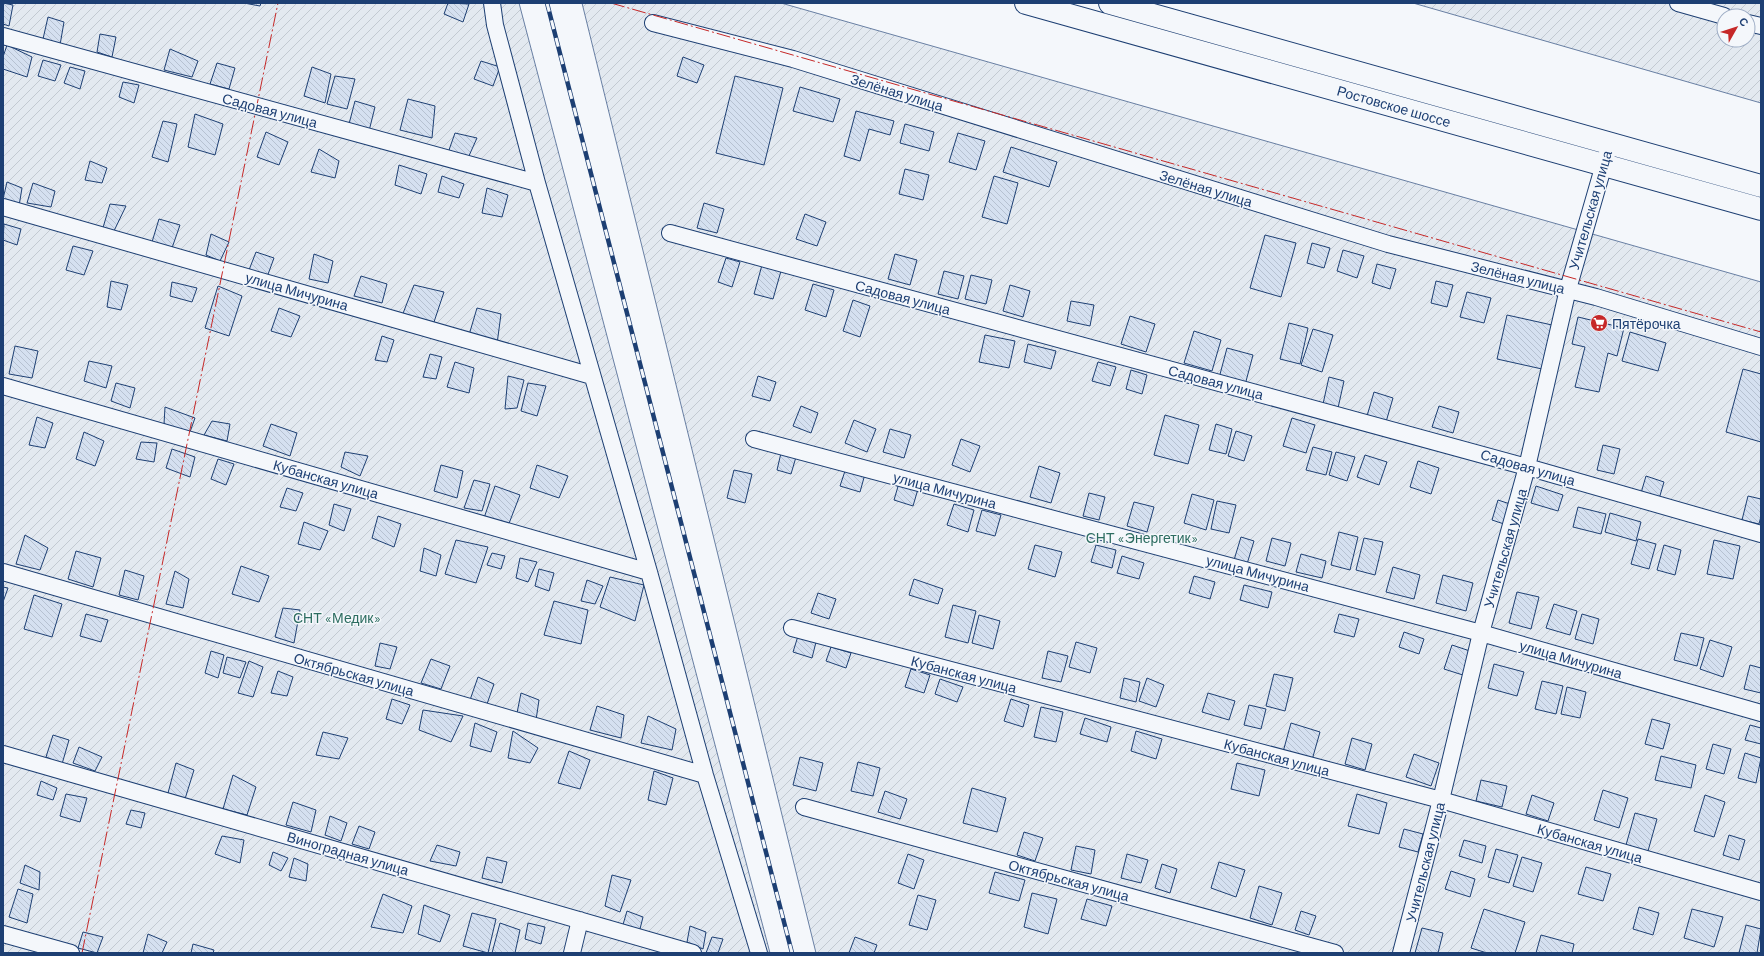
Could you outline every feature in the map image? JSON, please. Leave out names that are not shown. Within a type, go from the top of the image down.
[{"type":"highway","name":"Ростовское шоссе","points":[[1026,3],[1605,164],[1761,209]]},
{"type":"highway","name":"Ростовское шоссе","points":[[1110,3],[1761,186]]},
{"type":"street","points":[[492,3],[495,25],[537,184],[649,572],[705,775],[759,953]]},
{"type":"street","points":[[1678,3],[1716,14]]},
{"type":"street","name":"Зелёная улица","points":[[654,23],[793,59],[1388,244],[1568,289],[1761,347]]},
{"type":"street","name":"Садовая улица","points":[[3,36],[537,184]]},
{"type":"street","name":"Учительская улица","points":[[1401,953],[1441,800],[1481,633],[1527,467],[1568,289],[1610,143]]},
{"type":"street","name":"улица Мичурина","points":[[3,207],[592,376]]},
{"type":"street","name":"Садовая улица","points":[[670,233],[1527,467],[1761,534]]},
{"type":"street","name":"Кубанская улица","points":[[3,386],[649,572]]},
{"type":"street","name":"улица Мичурина","points":[[754,438],[1481,633],[1761,713]]},
{"type":"street","name":"Октябрьская улица","points":[[3,572],[705,775]]},
{"type":"street","name":"Кубанская улица","points":[[792,628],[1441,800],[1761,892]]},
{"type":"street","name":"Виноградная улица","points":[[3,754],[693,953]]},
{"type":"street","name":"Октябрьская улица","points":[[804,807],[1335,953]]},
{"type":"street","points":[[572,953],[580,920]]},
{"type":"street","points":[[3,934],[71,953]]},
{"type":"green space","name":"СНТ «Медик»","points":[[3,3],[519,3],[770,953],[3,953]]},
{"type":"green space","name":"СНТ «Энергетик»","points":[[582,3],[781,3],[1761,282],[1761,953],[816,953]]},
{"type":"green space","points":[[1413,3],[1761,3],[1761,103]]},
{"type":"building","points":[[3,3],[13,5],[9,26],[3,24]]},
{"type":"building","points":[[244,3],[261,3],[260,6]]},
{"type":"building","points":[[448,3],[469,4],[463,22],[444,14]]},
{"type":"building","points":[[48,17],[64,22],[60,45],[43,39]]},
{"type":"building","points":[[100,34],[116,37],[112,57],[97,52]]},
{"type":"building","points":[[7,45],[32,57],[27,77],[3,69],[3,57]]},
{"type":"building","points":[[170,49],[198,61],[192,77],[164,70]]},
{"type":"building","points":[[683,57],[704,65],[697,83],[677,76]]},
{"type":"building","points":[[43,60],[61,65],[55,81],[38,76]]},
{"type":"building","points":[[481,61],[500,67],[493,86],[474,79]]},
{"type":"building","points":[[217,63],[235,68],[229,89],[210,84]]},
{"type":"building","points":[[70,67],[85,71],[80,89],[64,83]]},
{"type":"building","points":[[312,67],[331,74],[325,103],[304,96]]},
{"type":"building","points":[[335,76],[355,79],[347,109],[327,104]]},
{"type":"building","points":[[735,76],[783,88],[764,165],[716,153]]},
{"type":"building","points":[[123,82],[139,85],[134,103],[119,97]]},
{"type":"building","points":[[800,87],[840,99],[833,122],[793,111]]},
{"type":"building","points":[[408,99],[435,106],[432,138],[400,130]]},
{"type":"building","points":[[355,101],[375,107],[369,131],[349,124]]},
{"type":"building","points":[[856,111],[894,121],[890,135],[869,129],[860,161],[844,156]]},
{"type":"building","points":[[195,114],[223,124],[215,155],[188,147]]},
{"type":"building","points":[[163,121],[177,124],[168,162],[152,157]]},
{"type":"building","points":[[905,124],[934,132],[929,151],[900,143]]},
{"type":"building","points":[[266,132],[288,142],[279,165],[257,157]]},
{"type":"building","points":[[455,133],[477,138],[468,158],[449,150]]},
{"type":"building","points":[[958,133],[985,141],[976,170],[949,162]]},
{"type":"building","points":[[1011,147],[1057,162],[1049,187],[1003,172]]},
{"type":"building","points":[[319,149],[339,161],[335,178],[311,172]]},
{"type":"building","points":[[90,161],[107,168],[102,183],[85,180]]},
{"type":"building","points":[[399,165],[427,174],[421,194],[395,185]]},
{"type":"building","points":[[905,169],[929,175],[923,200],[899,194]]},
{"type":"building","points":[[442,176],[464,184],[459,198],[438,192]]},
{"type":"building","points":[[994,176],[1018,183],[1007,224],[982,217]]},
{"type":"building","points":[[7,182],[22,188],[19,206],[3,199]]},
{"type":"building","points":[[33,183],[55,191],[51,207],[27,203]]},
{"type":"building","points":[[487,188],[508,195],[502,217],[482,213]]},
{"type":"building","points":[[704,203],[724,209],[717,233],[697,228]]},
{"type":"building","points":[[110,204],[126,206],[113,233],[102,231]]},
{"type":"building","points":[[805,214],[826,222],[817,246],[796,239]]},
{"type":"building","points":[[159,219],[180,225],[172,248],[152,242]]},
{"type":"building","points":[[4,224],[21,229],[17,245],[3,240]]},
{"type":"building","points":[[211,234],[229,242],[220,261],[206,255]]},
{"type":"building","points":[[1265,235],[1296,243],[1281,297],[1250,288]]},
{"type":"building","points":[[1312,243],[1330,248],[1324,268],[1307,263]]},
{"type":"building","points":[[73,246],[93,251],[84,275],[66,270]]},
{"type":"building","points":[[1343,250],[1364,256],[1357,278],[1337,271]]},
{"type":"building","points":[[256,252],[274,258],[267,277],[249,270]]},
{"type":"building","points":[[314,254],[333,261],[328,283],[309,279]]},
{"type":"building","points":[[895,254],[917,260],[910,285],[888,279]]},
{"type":"building","points":[[726,258],[740,262],[732,287],[718,282]]},
{"type":"building","points":[[1377,264],[1396,269],[1390,289],[1372,283]]},
{"type":"building","points":[[762,265],[781,271],[773,299],[754,294]]},
{"type":"building","points":[[944,271],[964,276],[958,299],[938,294]]},
{"type":"building","points":[[971,275],[992,280],[986,304],[965,299]]},
{"type":"building","points":[[361,276],[387,284],[382,303],[354,296]]},
{"type":"building","points":[[111,281],[128,285],[121,310],[107,307]]},
{"type":"building","points":[[1436,281],[1453,285],[1447,307],[1431,303]]},
{"type":"building","points":[[172,282],[197,288],[192,302],[170,296]]},
{"type":"building","points":[[813,284],[834,290],[826,317],[805,310]]},
{"type":"building","points":[[414,285],[444,292],[433,325],[402,316]]},
{"type":"building","points":[[1010,285],[1030,291],[1023,317],[1003,311]]},
{"type":"building","points":[[218,286],[242,296],[229,336],[205,328]]},
{"type":"building","points":[[1467,292],[1491,298],[1484,323],[1460,317]]},
{"type":"building","points":[[853,300],[870,306],[860,337],[843,331]]},
{"type":"building","points":[[1071,301],[1094,305],[1090,326],[1067,321]]},
{"type":"building","points":[[279,308],[300,316],[291,337],[271,331]]},
{"type":"building","points":[[477,308],[501,314],[497,344],[469,335]]},
{"type":"building","points":[[1507,315],[1552,325],[1542,369],[1497,359]]},
{"type":"building","points":[[1130,316],[1155,324],[1146,352],[1121,344]]},
{"type":"building","points":[[1578,317],[1624,328],[1617,356],[1608,353],[1599,392],[1575,387],[1585,347],[1572,344]]},
{"type":"building","points":[[1289,323],[1308,328],[1300,364],[1280,359]]},
{"type":"building","points":[[1313,329],[1333,335],[1322,372],[1301,365]]},
{"type":"building","points":[[1194,331],[1221,340],[1212,371],[1184,363]]},
{"type":"building","points":[[1630,332],[1666,343],[1658,371],[1622,361]]},
{"type":"building","points":[[985,335],[1015,341],[1009,368],[979,362]]},
{"type":"building","points":[[382,336],[394,340],[387,362],[375,360]]},
{"type":"building","points":[[1028,344],[1056,351],[1051,369],[1024,362]]},
{"type":"building","points":[[15,346],[38,351],[32,378],[9,374]]},
{"type":"building","points":[[1227,348],[1253,355],[1245,385],[1219,378]]},
{"type":"building","points":[[430,354],[442,357],[436,379],[423,377]]},
{"type":"building","points":[[89,361],[112,366],[106,388],[84,381]]},
{"type":"building","points":[[455,362],[474,368],[469,393],[447,387]]},
{"type":"building","points":[[1098,362],[1116,367],[1110,386],[1092,381]]},
{"type":"building","points":[[1743,369],[1761,374],[1761,442],[1726,432]]},
{"type":"building","points":[[1131,370],[1147,375],[1142,394],[1126,389]]},
{"type":"building","points":[[508,376],[524,380],[517,408],[505,409]]},
{"type":"building","points":[[758,376],[776,382],[770,401],[752,396]]},
{"type":"building","points":[[1329,377],[1344,381],[1338,408],[1323,404]]},
{"type":"building","points":[[116,383],[135,388],[130,408],[111,401]]},
{"type":"building","points":[[528,383],[546,386],[537,416],[521,411]]},
{"type":"building","points":[[1374,392],[1393,398],[1386,422],[1367,416]]},
{"type":"building","points":[[801,406],[818,413],[811,433],[793,426]]},
{"type":"building","points":[[1439,406],[1459,412],[1453,433],[1432,427]]},
{"type":"building","points":[[165,407],[195,418],[190,432],[164,424]]},
{"type":"building","points":[[1165,415],[1199,425],[1188,464],[1154,455]]},
{"type":"building","points":[[37,417],[53,423],[45,448],[29,445]]},
{"type":"building","points":[[1292,418],[1315,425],[1306,453],[1283,446]]},
{"type":"building","points":[[854,420],[876,429],[867,452],[845,443]]},
{"type":"building","points":[[212,421],[230,424],[227,441],[204,435]]},
{"type":"building","points":[[271,424],[297,433],[290,456],[263,446]]},
{"type":"building","points":[[1216,424],[1232,429],[1226,454],[1209,450]]},
{"type":"building","points":[[890,429],[911,435],[904,458],[883,452]]},
{"type":"building","points":[[1236,431],[1252,436],[1244,461],[1228,456]]},
{"type":"building","points":[[84,432],[104,441],[95,466],[76,459]]},
{"type":"building","points":[[961,439],[980,446],[970,472],[952,465]]},
{"type":"building","points":[[141,442],[157,443],[154,462],[136,459]]},
{"type":"building","points":[[1603,445],[1620,449],[1614,474],[1597,470]]},
{"type":"building","points":[[1313,447],[1332,452],[1326,475],[1306,470]]},
{"type":"building","points":[[172,449],[195,457],[190,477],[166,468]]},
{"type":"building","points":[[345,452],[368,456],[360,476],[341,467]]},
{"type":"building","points":[[1336,452],[1355,457],[1347,481],[1329,475]]},
{"type":"building","points":[[781,453],[796,457],[791,474],[777,470]]},
{"type":"building","points":[[1365,455],[1387,462],[1379,485],[1357,477]]},
{"type":"building","points":[[218,459],[234,464],[226,485],[211,479]]},
{"type":"building","points":[[1418,461],[1439,468],[1431,494],[1410,487]]},
{"type":"building","points":[[441,465],[463,471],[457,498],[434,491]]},
{"type":"building","points":[[537,465],[568,476],[559,498],[530,488]]},
{"type":"building","points":[[1039,466],[1060,473],[1051,503],[1030,497]]},
{"type":"building","points":[[846,468],[865,474],[860,492],[840,486]]},
{"type":"building","points":[[734,470],[752,474],[745,503],[727,498]]},
{"type":"building","points":[[1646,476],[1664,482],[1659,499],[1641,493]]},
{"type":"building","points":[[474,480],[490,484],[482,511],[464,508]]},
{"type":"building","points":[[899,483],[918,489],[913,506],[894,500]]},
{"type":"building","points":[[495,486],[520,495],[508,526],[484,518]]},
{"type":"building","points":[[1536,486],[1563,495],[1558,511],[1531,503]]},
{"type":"building","points":[[287,488],[303,493],[296,511],[280,507]]},
{"type":"building","points":[[1089,493],[1105,497],[1099,520],[1083,516]]},
{"type":"building","points":[[1192,494],[1214,500],[1206,530],[1184,523]]},
{"type":"building","points":[[1748,496],[1761,499],[1761,516],[1759,524],[1742,520]]},
{"type":"building","points":[[1498,500],[1513,505],[1507,525],[1492,520]]},
{"type":"building","points":[[1217,501],[1236,505],[1229,533],[1211,529]]},
{"type":"building","points":[[1134,502],[1154,507],[1147,532],[1127,526]]},
{"type":"building","points":[[334,504],[351,509],[344,531],[329,525]]},
{"type":"building","points":[[954,504],[974,510],[968,532],[947,525]]},
{"type":"building","points":[[1578,507],[1606,514],[1601,534],[1573,527]]},
{"type":"building","points":[[982,510],[1001,515],[995,536],[976,531]]},
{"type":"building","points":[[1610,513],[1641,522],[1636,541],[1605,532]]},
{"type":"building","points":[[378,516],[401,524],[394,547],[372,538]]},
{"type":"building","points":[[304,522],[328,531],[320,550],[298,544]]},
{"type":"building","points":[[1339,532],[1358,537],[1350,570],[1331,565]]},
{"type":"building","points":[[25,535],[48,548],[40,570],[16,564]]},
{"type":"building","points":[[1241,537],[1254,541],[1247,564],[1234,560]]},
{"type":"building","points":[[1272,538],[1291,543],[1285,566],[1266,561]]},
{"type":"building","points":[[1364,538],[1383,542],[1375,575],[1356,570]]},
{"type":"building","points":[[1638,539],[1656,544],[1649,569],[1631,564]]},
{"type":"building","points":[[456,540],[488,547],[476,583],[445,574]]},
{"type":"building","points":[[1714,540],[1740,546],[1733,579],[1707,574]]},
{"type":"building","points":[[1035,545],[1062,552],[1055,577],[1028,569]]},
{"type":"building","points":[[1096,545],[1116,550],[1112,568],[1091,562]]},
{"type":"building","points":[[1664,545],[1681,550],[1675,575],[1657,570]]},
{"type":"building","points":[[424,548],[441,555],[436,576],[420,571]]},
{"type":"building","points":[[76,551],[101,558],[93,587],[68,579]]},
{"type":"building","points":[[492,553],[505,556],[501,569],[487,565]]},
{"type":"building","points":[[1301,554],[1326,561],[1322,578],[1296,572]]},
{"type":"building","points":[[1122,556],[1144,563],[1139,579],[1117,573]]},
{"type":"building","points":[[520,558],[537,562],[528,582],[516,578]]},
{"type":"building","points":[[241,566],[269,576],[259,602],[232,594]]},
{"type":"building","points":[[1393,567],[1420,575],[1414,599],[1386,592]]},
{"type":"building","points":[[539,569],[554,573],[549,591],[535,586]]},
{"type":"building","points":[[125,570],[144,576],[138,600],[119,595]]},
{"type":"building","points":[[175,571],[189,579],[183,608],[166,604]]},
{"type":"building","points":[[1443,575],[1473,583],[1466,611],[1436,603]]},
{"type":"building","points":[[1194,576],[1215,582],[1210,599],[1189,593]]},
{"type":"building","points":[[610,577],[644,585],[635,621],[600,607]]},
{"type":"building","points":[[914,579],[943,589],[938,604],[909,595]]},
{"type":"building","points":[[587,580],[603,586],[595,604],[581,601]]},
{"type":"building","points":[[1244,585],[1272,592],[1268,608],[1240,600]]},
{"type":"building","points":[[3,587],[8,588],[3,602]]},
{"type":"building","points":[[1517,592],[1539,597],[1531,629],[1509,623]]},
{"type":"building","points":[[818,593],[836,599],[829,619],[811,613]]},
{"type":"building","points":[[34,595],[62,604],[52,637],[24,629]]},
{"type":"building","points":[[554,601],[588,610],[581,644],[544,635]]},
{"type":"building","points":[[1554,604],[1577,611],[1570,635],[1546,628]]},
{"type":"building","points":[[953,605],[976,611],[968,643],[945,637]]},
{"type":"building","points":[[283,608],[300,610],[294,643],[275,637]]},
{"type":"building","points":[[86,614],[108,620],[101,642],[80,636]]},
{"type":"building","points":[[1339,614],[1359,619],[1354,637],[1334,632]]},
{"type":"building","points":[[1582,614],[1599,619],[1593,644],[1575,639]]},
{"type":"building","points":[[979,615],[1000,621],[993,649],[972,643]]},
{"type":"building","points":[[1404,632],[1424,639],[1419,654],[1399,647]]},
{"type":"building","points":[[1681,633],[1704,638],[1697,666],[1674,660]]},
{"type":"building","points":[[798,636],[816,642],[812,658],[793,652]]},
{"type":"building","points":[[1710,640],[1732,647],[1723,677],[1700,669]]},
{"type":"building","points":[[1076,642],[1097,648],[1090,673],[1069,667]]},
{"type":"building","points":[[380,643],[397,647],[390,669],[375,666]]},
{"type":"building","points":[[1452,645],[1473,652],[1466,676],[1444,669]]},
{"type":"building","points":[[831,647],[851,653],[846,668],[826,661]]},
{"type":"building","points":[[211,651],[224,655],[218,678],[205,673]]},
{"type":"building","points":[[1048,651],[1068,656],[1061,682],[1042,678]]},
{"type":"building","points":[[227,657],[246,662],[240,678],[223,673]]},
{"type":"building","points":[[431,659],[450,666],[441,689],[421,683]]},
{"type":"building","points":[[249,661],[263,667],[253,697],[238,693]]},
{"type":"building","points":[[1494,664],[1524,672],[1517,696],[1488,688]]},
{"type":"building","points":[[1750,665],[1761,668],[1761,693],[1744,689]]},
{"type":"building","points":[[911,669],[930,675],[924,693],[905,687]]},
{"type":"building","points":[[278,671],[293,677],[287,696],[271,693]]},
{"type":"building","points":[[1274,674],[1293,678],[1285,711],[1266,706]]},
{"type":"building","points":[[478,677],[494,684],[487,704],[470,700]]},
{"type":"building","points":[[1124,678],[1140,682],[1136,702],[1120,698]]},
{"type":"building","points":[[1147,678],[1164,685],[1156,707],[1139,701]]},
{"type":"building","points":[[940,679],[963,687],[957,702],[935,694]]},
{"type":"building","points":[[1542,681],[1563,686],[1556,714],[1535,709]]},
{"type":"building","points":[[1567,687],[1586,692],[1580,718],[1561,714]]},
{"type":"building","points":[[521,693],[539,700],[536,720],[517,713]]},
{"type":"building","points":[[1208,693],[1235,701],[1229,720],[1202,712]]},
{"type":"building","points":[[392,699],[410,705],[402,724],[386,719]]},
{"type":"building","points":[[1011,699],[1029,705],[1023,727],[1004,721]]},
{"type":"building","points":[[1249,705],[1266,709],[1261,729],[1244,725]]},
{"type":"building","points":[[597,706],[624,715],[621,738],[590,730]]},
{"type":"building","points":[[1041,707],[1063,712],[1056,742],[1034,737]]},
{"type":"building","points":[[423,710],[463,716],[451,742],[419,730]]},
{"type":"building","points":[[648,716],[676,729],[672,750],[641,743]]},
{"type":"building","points":[[1085,718],[1111,727],[1107,742],[1080,734]]},
{"type":"building","points":[[1652,719],[1670,724],[1663,749],[1645,744]]},
{"type":"building","points":[[475,723],[497,732],[491,752],[470,746]]},
{"type":"building","points":[[1291,723],[1320,732],[1312,760],[1283,752]]},
{"type":"building","points":[[1750,725],[1761,728],[1761,744],[1745,740]]},
{"type":"building","points":[[513,731],[538,748],[530,763],[508,758]]},
{"type":"building","points":[[1136,731],[1162,739],[1156,759],[1131,751]]},
{"type":"building","points":[[323,732],[348,738],[339,759],[316,755]]},
{"type":"building","points":[[53,735],[69,740],[62,764],[46,757]]},
{"type":"building","points":[[1352,738],[1372,744],[1365,770],[1345,764]]},
{"type":"building","points":[[1713,744],[1731,749],[1724,774],[1706,769]]},
{"type":"building","points":[[79,747],[102,757],[95,771],[73,763]]},
{"type":"building","points":[[569,751],[590,760],[580,789],[558,783]]},
{"type":"building","points":[[1745,753],[1761,758],[1756,783],[1738,778]]},
{"type":"building","points":[[1414,754],[1439,763],[1431,786],[1406,777]]},
{"type":"building","points":[[1661,756],[1696,765],[1691,788],[1655,780]]},
{"type":"building","points":[[800,757],[823,763],[816,791],[793,785]]},
{"type":"building","points":[[858,762],[880,768],[873,796],[851,791]]},
{"type":"building","points":[[176,763],[194,770],[185,799],[168,793]]},
{"type":"building","points":[[1237,763],[1265,770],[1259,796],[1231,789]]},
{"type":"building","points":[[654,771],[673,778],[666,805],[648,800]]},
{"type":"building","points":[[233,775],[256,787],[247,815],[223,809]]},
{"type":"building","points":[[1481,780],[1507,786],[1502,807],[1476,801]]},
{"type":"building","points":[[41,781],[57,788],[53,800],[37,795]]},
{"type":"building","points":[[972,788],[1006,798],[997,832],[963,823]]},
{"type":"building","points":[[1603,790],[1628,798],[1619,828],[1594,820]]},
{"type":"building","points":[[885,791],[907,799],[900,819],[878,812]]},
{"type":"building","points":[[66,794],[87,798],[80,822],[60,816]]},
{"type":"building","points":[[1357,794],[1387,803],[1379,834],[1348,826]]},
{"type":"building","points":[[1532,795],[1554,803],[1548,821],[1526,814]]},
{"type":"building","points":[[1705,795],[1725,802],[1714,837],[1694,831]]},
{"type":"building","points":[[293,802],[316,810],[311,832],[286,825]]},
{"type":"building","points":[[131,810],[145,813],[141,828],[126,824]]},
{"type":"building","points":[[1635,813],[1657,819],[1648,851],[1626,845]]},
{"type":"building","points":[[330,816],[347,823],[341,841],[325,835]]},
{"type":"building","points":[[359,826],[375,832],[369,849],[352,844]]},
{"type":"building","points":[[1404,829],[1423,834],[1418,852],[1399,847]]},
{"type":"building","points":[[1024,832],[1043,838],[1035,861],[1017,855]]},
{"type":"building","points":[[1729,835],[1745,840],[1739,860],[1723,855]]},
{"type":"building","points":[[222,836],[244,840],[240,863],[215,854]]},
{"type":"building","points":[[1464,840],[1486,846],[1482,863],[1459,856]]},
{"type":"building","points":[[437,845],[460,852],[456,866],[430,861]]},
{"type":"building","points":[[1076,846],[1095,850],[1091,874],[1071,870]]},
{"type":"building","points":[[1496,849],[1518,855],[1509,883],[1488,877]]},
{"type":"building","points":[[273,852],[288,858],[281,871],[269,865]]},
{"type":"building","points":[[908,854],[924,860],[914,889],[898,883]]},
{"type":"building","points":[[1127,854],[1148,860],[1141,883],[1121,878]]},
{"type":"building","points":[[487,857],[507,862],[502,883],[482,878]]},
{"type":"building","points":[[1522,857],[1542,863],[1533,892],[1513,886]]},
{"type":"building","points":[[294,858],[308,864],[306,881],[289,877]]},
{"type":"building","points":[[1219,862],[1245,870],[1236,897],[1211,888]]},
{"type":"building","points":[[1162,864],[1177,869],[1170,893],[1155,888]]},
{"type":"building","points":[[25,865],[40,872],[39,890],[20,883]]},
{"type":"building","points":[[1586,867],[1611,874],[1603,901],[1578,894]]},
{"type":"building","points":[[1451,871],[1475,879],[1470,897],[1445,889]]},
{"type":"building","points":[[995,872],[1025,880],[1019,901],[989,893]]},
{"type":"building","points":[[612,875],[631,880],[620,912],[605,906]]},
{"type":"building","points":[[1259,886],[1282,893],[1272,925],[1250,918]]},
{"type":"building","points":[[18,889],[33,894],[27,923],[9,917]]},
{"type":"building","points":[[1032,893],[1057,899],[1048,934],[1024,927]]},
{"type":"building","points":[[383,894],[412,906],[403,933],[371,927]]},
{"type":"building","points":[[918,895],[936,900],[927,930],[909,925]]},
{"type":"building","points":[[1087,899],[1112,906],[1106,926],[1081,919]]},
{"type":"building","points":[[424,905],[450,915],[440,942],[418,934]]},
{"type":"building","points":[[1639,907],[1659,913],[1653,935],[1633,929]]},
{"type":"building","points":[[1484,909],[1525,922],[1515,953],[1487,953],[1471,948]]},
{"type":"building","points":[[1692,909],[1723,917],[1714,947],[1684,938]]},
{"type":"building","points":[[627,911],[643,917],[639,933],[622,928]]},
{"type":"building","points":[[1301,911],[1316,916],[1309,935],[1295,930]]},
{"type":"building","points":[[472,913],[496,919],[488,953],[463,946]]},
{"type":"building","points":[[500,923],[520,930],[515,953],[492,953]]},
{"type":"building","points":[[528,923],[545,927],[541,944],[525,939]]},
{"type":"building","points":[[1746,925],[1761,929],[1757,953],[1739,953]]},
{"type":"building","points":[[690,926],[706,932],[703,949],[687,942]]},
{"type":"building","points":[[1422,928],[1443,933],[1438,953],[1415,953]]},
{"type":"building","points":[[83,932],[103,937],[97,953],[78,948]]},
{"type":"building","points":[[148,934],[167,942],[162,953],[143,953]]},
{"type":"building","points":[[1541,935],[1574,944],[1572,953],[1536,953]]},
{"type":"building","points":[[712,937],[723,939],[718,953],[706,953]]},
{"type":"building","points":[[855,937],[877,945],[874,953],[849,953]]},
{"type":"building","points":[[193,944],[214,950],[213,953],[191,953]]},
{"type":"railway","points":[[547,3],[792,953]]},
{"type":"power","points":[[82,953],[278,3]]},
{"type":"power","points":[[611,3],[1761,332]]},
{"type":"place","name":"Пятёрочка","points":[[1599,323]]}]
